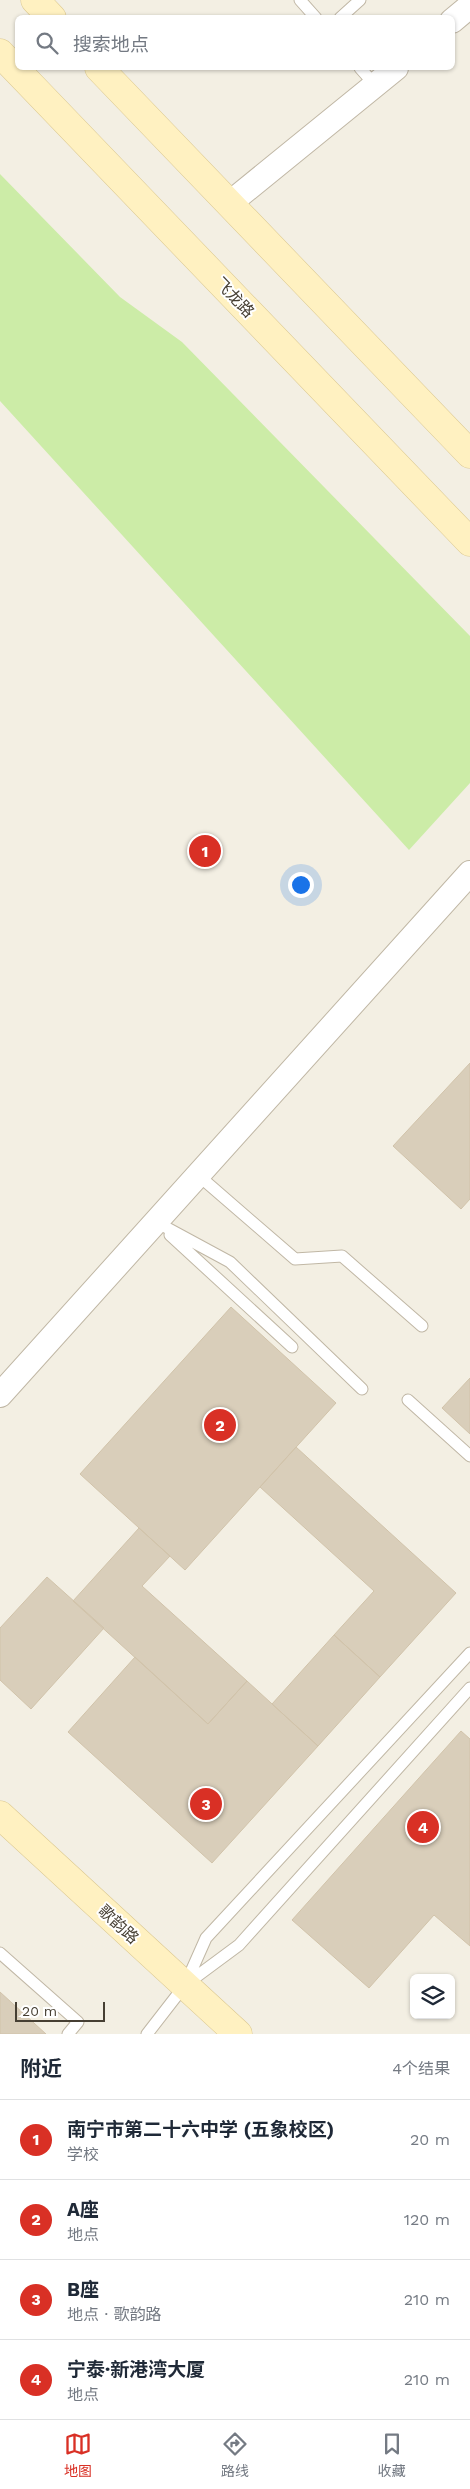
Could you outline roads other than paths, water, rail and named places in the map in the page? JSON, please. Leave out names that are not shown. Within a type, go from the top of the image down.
[{"type":"street","points":[[35,0],[49,15]]},
{"type":"street","points":[[455,18],[470,6]]},
{"type":"street","name":"飞龙路","points":[[0,52],[15,68]]},
{"type":"street","name":"飞龙路","points":[[17,70],[470,542]]},
{"type":"street","points":[[102,70],[470,454]]},
{"type":"street","points":[[230,203],[380,72]]},
{"type":"street","points":[[0,1395],[470,873]]},
{"type":"street","name":"歌韵路","points":[[0,1815],[238,2034]]},
{"type":"lane","points":[[300,0],[313,15]]},
{"type":"lane","points":[[343,15],[360,0]]},
{"type":"lane","points":[[198,1175],[295,1259],[342,1256],[422,1326]]},
{"type":"lane","points":[[156,1222],[292,1347]]},
{"type":"lane","points":[[156,1222],[230,1262],[362,1389]]},
{"type":"lane","points":[[408,1400],[470,1456]]},
{"type":"lane","points":[[147,2034],[185,1985],[206,1938],[470,1653]]},
{"type":"lane","points":[[185,1985],[240,1945],[470,1688]]},
{"type":"lane","points":[[0,1953],[78,2022],[68,2034]]},
{"type":"place","name":"南宁市第二十六中学 (五象校区)","points":[[205,851]]},
{"type":"place","name":"A座","points":[[220,1425]]},
{"type":"place","name":"B座","points":[[206,1804]]},
{"type":"place","name":"宁泰·新港湾大厦","points":[[423,1827]]}]
